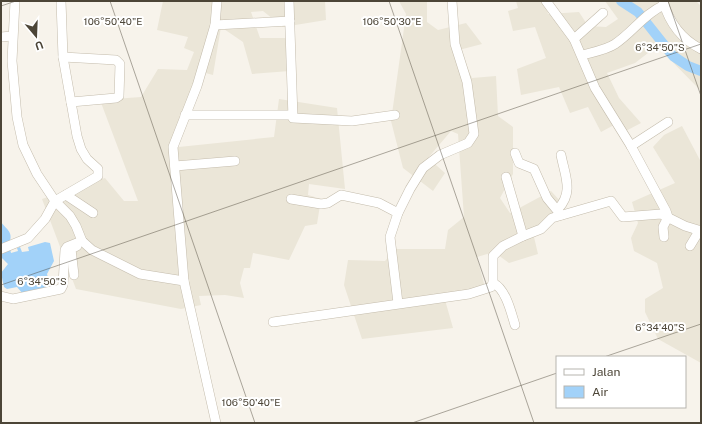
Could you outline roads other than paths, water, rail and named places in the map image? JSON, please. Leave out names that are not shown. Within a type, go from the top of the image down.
[{"type":"street","points":[[15,1],[12,36],[14,91],[21,137],[37,174],[54,204],[76,226],[83,242],[92,250],[140,274],[184,281]]},
{"type":"street","points":[[1,249],[23,241],[32,235],[54,204],[98,176],[99,172],[98,169],[87,159],[81,149],[63,57],[61,1]]},
{"type":"street","points":[[216,423],[184,281],[173,148],[197,86],[215,25],[218,1]]},
{"type":"street","points":[[289,1],[294,88],[292,115]]},
{"type":"street","points":[[398,303],[390,237],[398,213],[410,188],[423,168],[440,155],[468,143],[474,134],[467,82],[456,44],[452,1]]},
{"type":"street","points":[[546,1],[574,39],[595,88],[631,146],[668,217]]},
{"type":"street","points":[[582,56],[614,45],[647,14],[663,3],[666,12],[681,35],[701,49]]},
{"type":"street","points":[[574,39],[602,13]]},
{"type":"street","points":[[215,25],[290,21]]},
{"type":"street","points":[[1,37],[12,36]]},
{"type":"street","points":[[63,57],[116,60],[120,64],[118,96],[116,98],[71,102]]},
{"type":"street","points":[[185,115],[292,115],[296,119],[352,120],[395,115]]},
{"type":"street","points":[[631,146],[668,122]]},
{"type":"street","points":[[515,153],[519,163],[534,169],[547,198],[559,212]]},
{"type":"street","points":[[273,322],[469,294],[491,287],[493,283],[493,256],[503,246],[541,229],[559,212],[566,199],[568,192],[561,155]]},
{"type":"street","points":[[175,166],[235,161]]},
{"type":"street","points":[[506,177],[523,236]]},
{"type":"street","points":[[66,195],[93,213]]},
{"type":"street","points":[[291,199],[322,204],[331,202],[336,196],[340,195],[379,203],[398,213]]},
{"type":"street","points":[[559,212],[611,201],[623,217],[661,214],[685,226],[700,231],[690,246]]},
{"type":"street","points":[[664,237],[663,226],[668,217]]},
{"type":"street","points":[[74,274],[71,249],[83,242]]},
{"type":"street","points":[[1,296],[13,299],[58,291],[63,285],[65,250],[67,247],[83,242]]},
{"type":"street","points":[[493,283],[498,286],[503,294],[515,325]]},
{"type":"water","points":[[1,222],[11,237],[9,244],[1,247]]},
{"type":"water","points":[[45,242],[50,243],[54,261],[47,274],[49,281],[45,290],[23,294],[17,287],[7,289],[4,287],[1,273],[8,264],[1,257],[1,252],[10,249],[11,253],[18,251],[17,248],[20,247],[22,252],[29,251],[28,247]]},
{"type":"waterway","points":[[621,1],[638,12],[673,56],[688,66],[701,71]]}]
